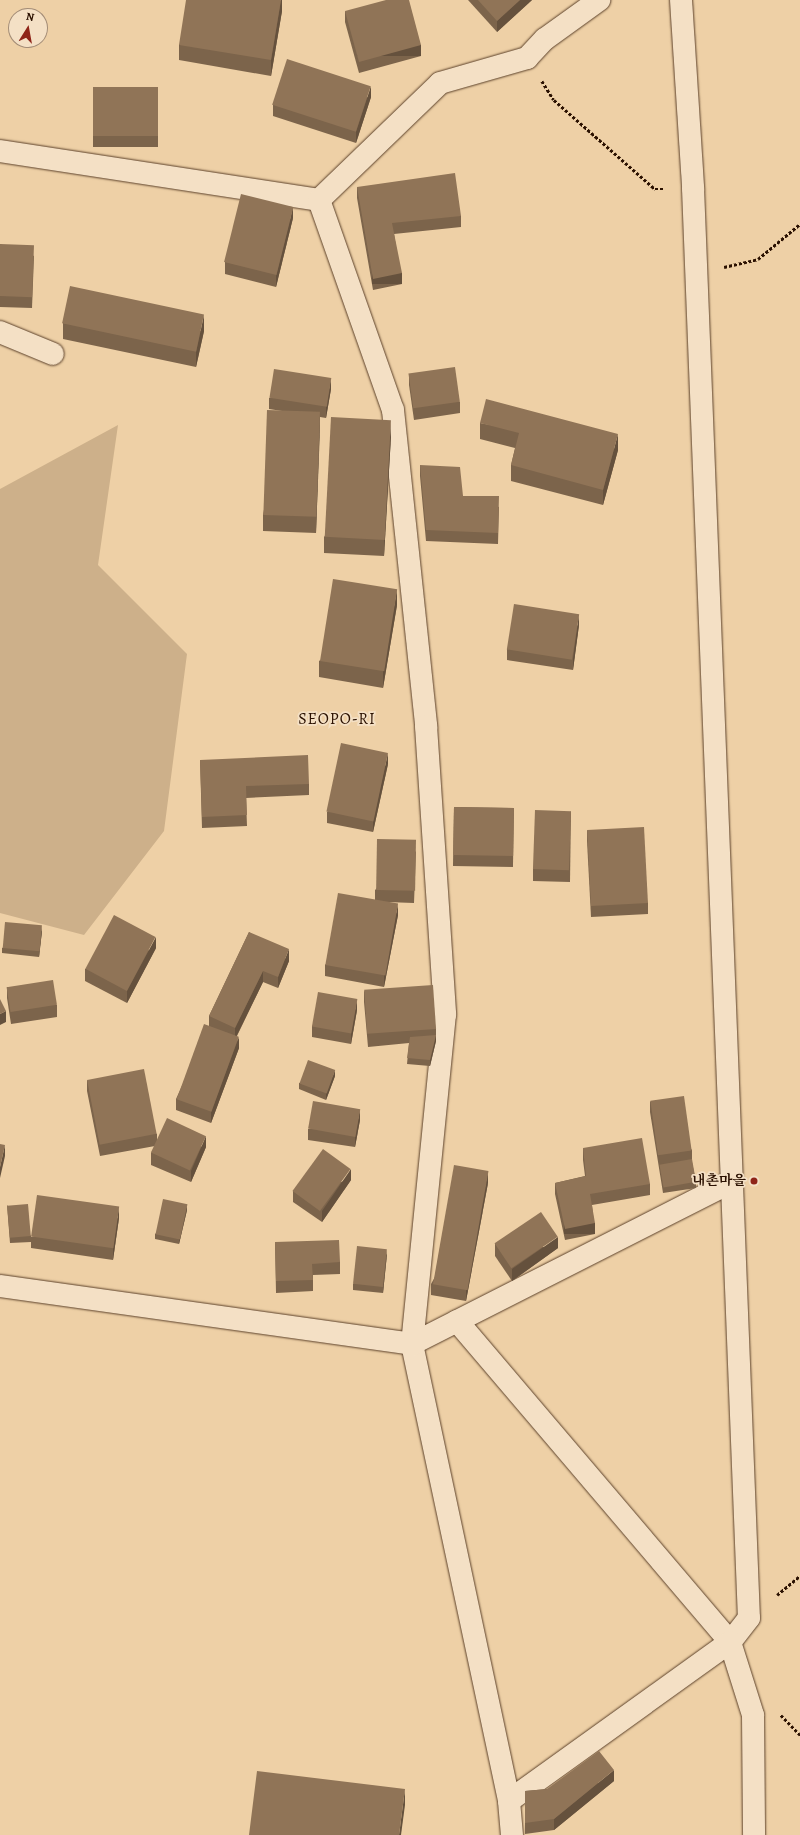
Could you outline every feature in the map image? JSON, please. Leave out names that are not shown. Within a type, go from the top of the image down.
[{"type":"street","points":[[319,200],[440,82],[527,58],[546,39],[599,0]]},
{"type":"street","points":[[509,1801],[730,1642],[749,1618],[694,274],[693,188],[681,0]]},
{"type":"street","points":[[0,151],[319,200]]},
{"type":"street","points":[[319,200],[393,410],[426,726],[445,1014],[412,1344],[509,1801],[512,1835]]},
{"type":"street","points":[[0,332],[53,354]]},
{"type":"street","points":[[0,1286],[412,1344],[730,1183]]},
{"type":"street","points":[[457,1321],[730,1642],[753,1715],[754,1835]]},
{"type":"path","points":[[527,58],[554,100],[655,190],[693,188]]},
{"type":"path","points":[[694,274],[758,259],[800,224]]},
{"type":"shaded area","points":[[118,425],[98,565],[187,654],[164,831],[84,935],[0,913],[0,489]]},
{"type":"building","points":[[186,0],[281,0],[271,60],[179,45]]},
{"type":"building","points":[[386,0],[409,0],[421,45],[359,62],[345,11]]},
{"type":"building","points":[[478,0],[520,0],[497,21]]},
{"type":"building","points":[[287,59],[371,86],[356,132],[272,105]]},
{"type":"building","points":[[93,87],[158,87],[158,136],[93,136]]},
{"type":"building","points":[[455,173],[461,216],[392,223],[402,273],[373,279],[357,187]]},
{"type":"building","points":[[241,194],[293,207],[276,275],[224,262]]},
{"type":"building","points":[[0,244],[34,245],[32,297],[0,296]]},
{"type":"building","points":[[70,286],[204,314],[196,352],[62,323]]},
{"type":"building","points":[[455,367],[460,402],[413,408],[408,374]]},
{"type":"building","points":[[274,369],[331,378],[327,407],[269,398]]},
{"type":"building","points":[[486,399],[618,434],[603,490],[511,465],[519,433],[480,423]]},
{"type":"building","points":[[267,410],[320,412],[316,517],[263,515]]},
{"type":"building","points":[[331,417],[391,420],[385,540],[325,537]]},
{"type":"building","points":[[420,465],[460,467],[463,496],[499,496],[498,533],[426,530]]},
{"type":"building","points":[[333,579],[397,589],[384,671],[320,661]]},
{"type":"building","points":[[514,604],[579,614],[572,660],[507,649]]},
{"type":"building","points":[[341,743],[388,753],[373,821],[326,811]]},
{"type":"building","points":[[308,755],[309,784],[246,786],[247,815],[202,817],[200,760]]},
{"type":"building","points":[[454,807],[514,808],[513,856],[453,855]]},
{"type":"building","points":[[535,810],[571,811],[569,870],[533,869]]},
{"type":"building","points":[[644,827],[648,903],[591,906],[587,830]]},
{"type":"building","points":[[377,839],[416,840],[415,891],[376,890]]},
{"type":"building","points":[[338,893],[398,904],[385,975],[325,965]]},
{"type":"building","points":[[114,915],[155,937],[127,991],[85,969]]},
{"type":"building","points":[[5,922],[42,925],[40,951],[3,948]]},
{"type":"building","points":[[249,932],[289,949],[278,977],[263,971],[235,1028],[209,1016]]},
{"type":"building","points":[[53,980],[57,1005],[10,1012],[7,987]]},
{"type":"building","points":[[433,985],[436,1029],[367,1034],[364,990]]},
{"type":"building","points":[[318,992],[357,999],[351,1033],[312,1026]]},
{"type":"building","points":[[0,999],[6,1011],[0,1014]]},
{"type":"building","points":[[204,1024],[239,1037],[211,1112],[177,1099]]},
{"type":"building","points":[[436,1035],[430,1060],[407,1058],[410,1037]]},
{"type":"building","points":[[308,1060],[335,1070],[327,1093],[299,1083]]},
{"type":"building","points":[[144,1069],[157,1134],[100,1145],[87,1080]]},
{"type":"building","points":[[684,1096],[692,1150],[658,1155],[650,1101]]},
{"type":"building","points":[[313,1101],[360,1109],[355,1137],[308,1129]]},
{"type":"building","points":[[167,1118],[206,1136],[190,1171],[151,1152]]},
{"type":"building","points":[[642,1138],[650,1184],[590,1194],[595,1223],[565,1229],[555,1183],[586,1176],[583,1148]]},
{"type":"building","points":[[0,1144],[5,1145],[0,1167]]},
{"type":"building","points":[[323,1149],[351,1169],[320,1211],[292,1191]]},
{"type":"building","points":[[692,1159],[696,1182],[663,1187],[660,1165]]},
{"type":"building","points":[[454,1165],[488,1171],[467,1290],[433,1284]]},
{"type":"building","points":[[37,1195],[119,1207],[113,1248],[31,1237]]},
{"type":"building","points":[[163,1199],[187,1204],[180,1239],[156,1234]]},
{"type":"building","points":[[28,1204],[31,1236],[10,1238],[7,1206]]},
{"type":"building","points":[[541,1212],[558,1237],[511,1268],[495,1243]]},
{"type":"building","points":[[339,1240],[340,1262],[312,1264],[313,1280],[276,1281],[275,1242]]},
{"type":"building","points":[[357,1246],[387,1249],[383,1287],[353,1284]]},
{"type":"building","points":[[599,1751],[614,1770],[554,1819],[525,1823],[525,1791],[547,1789]]},
{"type":"building","points":[[257,1771],[405,1789],[399,1835],[249,1835]]},
{"type":"place","name":"내촌마을","points":[[754,1181]]},
{"type":"district","name":"SEOPO-RI","points":[[337,719]]}]
